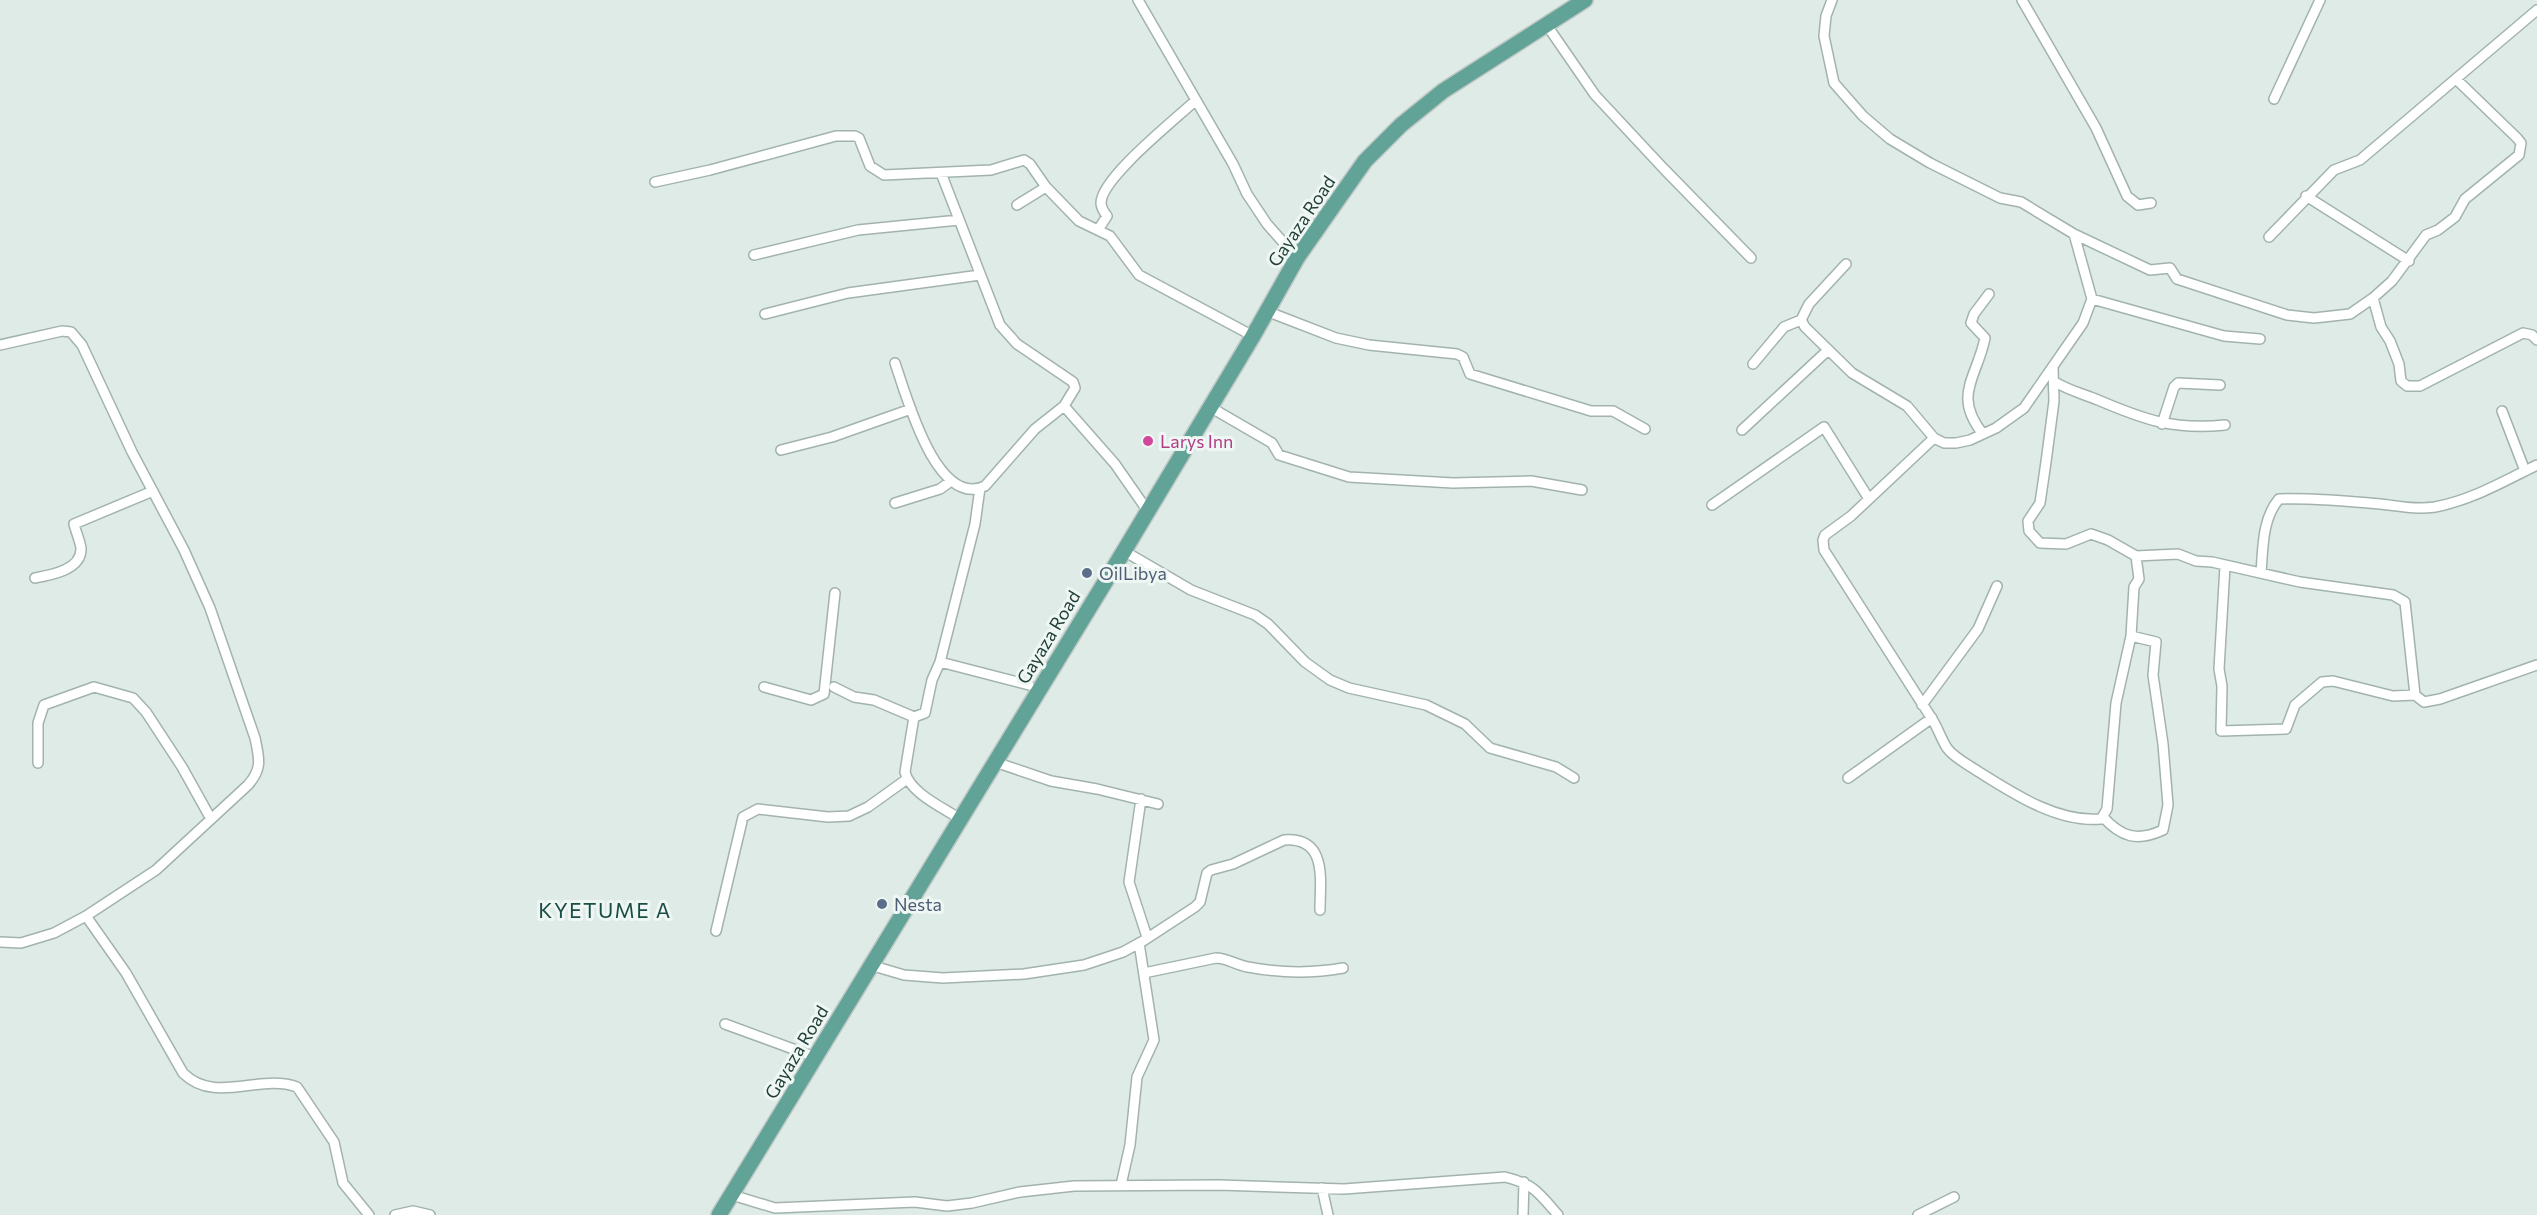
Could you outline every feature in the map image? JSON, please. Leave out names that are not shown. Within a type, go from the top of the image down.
[{"type":"main road","name":"Gayaza Road","points":[[720,1215],[1124,550],[1296,258],[1365,161],[1401,125],[1443,91],[1585,0]]},
{"type":"street","points":[[1138,0],[1247,194],[1267,224],[1296,258]]},
{"type":"street","points":[[1832,0],[1826,16],[1824,36],[1834,83],[1863,116],[1890,139],[1930,163],[2000,198],[2021,202],[2074,234],[2150,270],[2170,268],[2177,279],[2288,315],[2314,318],[2350,314],[2392,281],[2426,235],[2439,230],[2455,217],[2465,199],[2519,155],[2521,143],[2517,138],[2456,79]]},
{"type":"street","points":[[2022,0],[2096,128],[2127,196],[2138,205],[2151,203]]},
{"type":"street","points":[[2274,99],[2320,0]]},
{"type":"street","points":[[2269,237],[2306,196],[2336,168],[2360,160],[2537,10]]},
{"type":"street","points":[[1546,24],[1595,95],[1751,258]]},
{"type":"street","points":[[1098,230],[1107,216],[1102,208],[1102,197],[1125,164],[1196,100]]},
{"type":"street","points":[[655,182],[710,170],[836,136],[855,136],[862,143],[870,166],[876,172],[893,176],[992,170],[1024,160],[1079,221],[1110,236],[1139,275],[1252,336]]},
{"type":"street","points":[[896,363],[911,409],[939,471],[951,481],[968,488],[980,488],[991,480],[1035,429],[1064,406],[1073,395],[1074,384],[1017,344],[1000,325],[942,173]]},
{"type":"street","points":[[1017,206],[1046,187]]},
{"type":"street","points":[[2306,196],[2409,261]]},
{"type":"street","points":[[754,255],[858,230],[959,220]]},
{"type":"street","points":[[1802,320],[1805,327],[1827,351],[1852,373],[1907,406],[1934,438],[1944,443],[1956,443],[1996,428],[2024,408],[2084,323],[2092,299],[2074,234]]},
{"type":"street","points":[[1754,364],[1784,327],[1802,320],[1809,304],[1846,264]]},
{"type":"street","points":[[765,314],[848,293],[980,275]]},
{"type":"street","points":[[1983,434],[1976,425],[1966,395],[1985,338],[1971,322],[1974,314],[1989,294]]},
{"type":"street","points":[[2373,298],[2381,327],[2390,341],[2402,381],[2408,386],[2420,386],[2523,333],[2532,335],[2537,340]]},
{"type":"street","points":[[2092,299],[2224,336],[2260,339]]},
{"type":"street","points":[[1266,311],[1347,341],[1457,354],[1463,357],[1470,374],[1591,411],[1613,411],[1645,429]]},
{"type":"street","points":[[0,345],[62,331],[71,332],[78,337],[184,550],[210,608],[260,758],[258,772],[253,779],[156,870],[86,916],[54,933],[21,943],[0,942]]},
{"type":"street","points":[[1742,430],[1827,351]]},
{"type":"street","points":[[2053,368],[2055,382],[2040,503],[2028,521],[2029,531],[2040,543],[2066,544],[2085,535],[2100,536],[2136,556],[2178,554],[2196,561],[2300,582],[2393,595],[2404,602],[2415,694],[2424,702],[2440,699],[2537,665]]},
{"type":"street","points":[[2055,382],[2066,389],[2120,411],[2162,424],[2191,428],[2225,426]]},
{"type":"street","points":[[2162,424],[2174,387],[2178,383],[2220,385]]},
{"type":"street","points":[[1064,406],[1115,464],[1147,510]]},
{"type":"street","points":[[1210,407],[1272,443],[1279,455],[1349,477],[1453,483],[1531,481],[1582,490]]},
{"type":"street","points":[[781,450],[832,437],[911,409]]},
{"type":"street","points":[[2502,411],[2524,471]]},
{"type":"street","points":[[1712,505],[1824,427],[1869,500]]},
{"type":"street","points":[[1934,438],[1869,500],[1825,535],[1824,550],[1932,718],[1947,748],[1998,785],[2039,806],[2062,814],[2094,820],[2103,817]]},
{"type":"street","points":[[2261,573],[2264,538],[2271,508],[2279,500],[2303,499],[2406,509],[2435,507],[2478,494],[2537,465]]},
{"type":"street","points":[[895,503],[940,489],[951,481]]},
{"type":"street","points":[[834,687],[854,698],[874,700],[914,717],[924,712],[932,680],[940,662],[975,524],[980,488]]},
{"type":"street","points":[[35,578],[56,574],[74,564],[80,556],[81,547],[74,524],[153,491]]},
{"type":"street","points":[[1124,550],[1191,591],[1255,615],[1268,624],[1305,662],[1330,680],[1349,688],[1426,705],[1465,724],[1490,748],[1556,766],[1574,778]]},
{"type":"street","points":[[2103,817],[2109,800],[2116,703],[2131,636],[2134,588],[2139,579],[2136,556]]},
{"type":"street","points":[[2225,566],[2219,669],[2222,686],[2221,730],[2286,729],[2295,705],[2322,682],[2333,681],[2393,696],[2415,694]]},
{"type":"street","points":[[1922,705],[1978,630],[1997,586]]},
{"type":"street","points":[[764,687],[811,700],[824,694],[835,593]]},
{"type":"street","points":[[2103,817],[2118,833],[2134,836],[2163,830],[2166,820],[2168,805],[2163,744],[2153,675],[2156,642],[2131,636]]},
{"type":"street","points":[[940,662],[1029,685]]},
{"type":"street","points":[[38,763],[38,723],[44,705],[94,687],[113,691],[133,698],[146,712],[182,767],[211,819]]},
{"type":"street","points":[[914,717],[906,765],[907,779],[917,790],[960,819]]},
{"type":"street","points":[[1848,778],[1932,718]]},
{"type":"street","points":[[995,762],[1051,781],[1158,804]]},
{"type":"street","points":[[716,931],[743,817],[758,809],[840,818],[849,816],[868,807],[907,779]]},
{"type":"street","points":[[1121,1185],[1130,1144],[1137,1077],[1154,1040],[1144,972],[1143,940],[1129,882],[1141,799]]},
{"type":"street","points":[[870,965],[904,975],[934,978],[1024,974],[1084,965],[1123,952],[1195,907],[1200,902],[1205,879],[1211,870],[1233,864],[1284,840],[1293,839],[1308,845],[1316,852],[1320,866],[1320,910]]},
{"type":"street","points":[[86,916],[126,974],[183,1073],[192,1082],[206,1087],[228,1088],[282,1083],[297,1087],[334,1142],[343,1183],[369,1215]]},
{"type":"street","points":[[1144,972],[1216,958],[1223,958],[1246,966],[1296,973],[1343,968]]},
{"type":"street","points":[[725,1024],[815,1057]]},
{"type":"street","points":[[732,1195],[774,1208],[800,1212],[915,1202],[957,1205],[1040,1189],[1121,1185],[1387,1187],[1434,1181],[1505,1178],[1524,1182],[1538,1191],[1558,1215]]},
{"type":"street","points":[[1523,1215],[1524,1182]]},
{"type":"street","points":[[1322,1188],[1328,1215]]},
{"type":"street","points":[[1918,1215],[1954,1197]]},
{"type":"street","points":[[395,1215],[414,1212],[430,1215]]},
{"type":"place","name":"Larys Inn","points":[[1148,441]]},
{"type":"place","name":"OilLibya","points":[[1087,573]]},
{"type":"place","name":"Nesta","points":[[882,904]]},
{"type":"district","name":"KYETUME A","points":[[605,909]]}]
